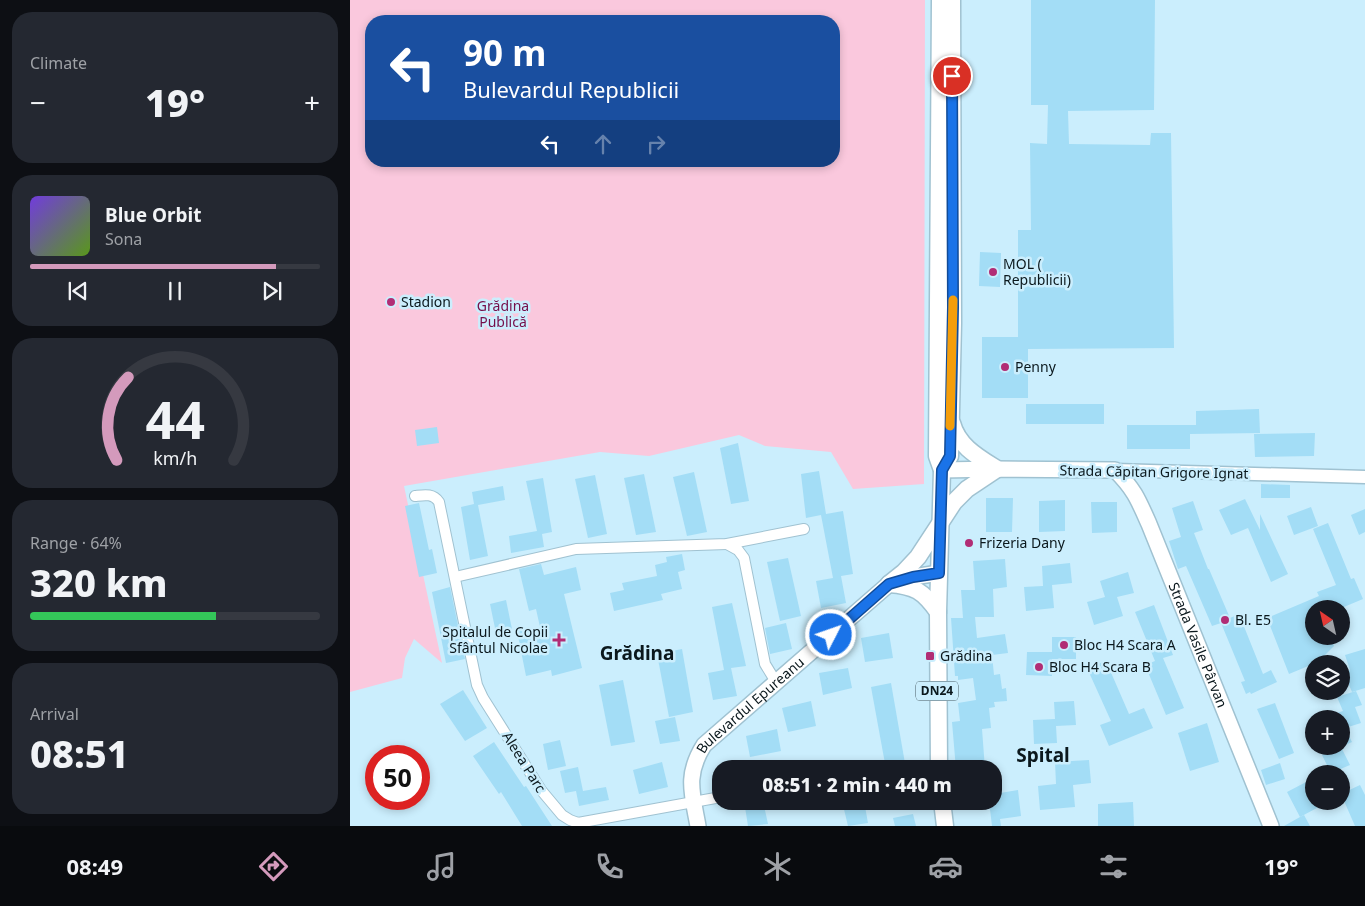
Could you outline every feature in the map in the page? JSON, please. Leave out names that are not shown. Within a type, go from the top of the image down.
[{"type":"main road","name":"DN24","points":[[939,760],[938,612],[942,470],[937,456],[940,0]]},
{"type":"main road","name":"DN24","points":[[942,470],[950,456],[953,314],[952,0]]},
{"type":"main road","points":[[889,584],[918,557],[954,502],[967,489],[997,469],[975,455],[964,445],[955,434],[950,418]]},
{"type":"main road","name":"Strada Căpitan Grigore Ignat","points":[[942,470],[1115,470]]},
{"type":"main road","name":"Strada Vasile Pârvan","points":[[1115,470],[1135,492],[1271,826]]},
{"type":"main road","name":"Bulevardul Epureanu","points":[[698,826],[691,775],[696,758],[704,745],[889,584],[913,577],[939,573]]},
{"type":"main road","points":[[889,584],[903,585],[916,590],[928,598],[938,612]]},
{"type":"main road","points":[[943,810],[945,826]]},
{"type":"street","name":"Strada Căpitan Grigore Ignat","points":[[1115,470],[1365,477]]},
{"type":"street","name":"Aleea Parc","points":[[414,496],[425,494],[433,496],[439,502],[477,685],[483,698],[541,790],[562,815],[570,820],[584,822],[712,799]]},
{"type":"street","points":[[455,577],[576,549],[727,544],[804,529]]},
{"type":"street","points":[[727,544],[738,550],[744,558],[765,664],[776,682]]},
{"type":"green space","name":"Grădina Publică","points":[[350,0],[925,0],[924,484],[853,489],[831,452],[765,446],[739,435],[649,456],[600,452],[404,486],[442,663],[414,639],[405,658],[402,678],[350,692]]},
{"type":"building","points":[[1031,0],[1155,0],[1154,110],[1068,111],[1069,144],[1150,145],[1151,133],[1171,133],[1174,348],[1028,349],[1028,398],[982,398],[982,337],[1018,337],[1018,230],[1031,230],[1030,143],[1047,144],[1048,105],[1031,105]]},
{"type":"building","points":[[980,252],[1001,253],[1000,287],[979,286]]},
{"type":"building","points":[[1026,404],[1104,404],[1104,424],[1026,424]]},
{"type":"building","points":[[1259,409],[1260,433],[1190,434],[1190,449],[1127,449],[1127,425],[1196,425],[1196,411]]},
{"type":"building","points":[[437,427],[439,443],[417,446],[415,430]]},
{"type":"building","points":[[1315,433],[1314,456],[1255,457],[1254,434]]},
{"type":"building","points":[[738,443],[749,501],[731,504],[720,448]]},
{"type":"building","points":[[819,471],[826,514],[843,511],[853,574],[841,576],[846,603],[821,608],[816,581],[833,578],[821,515],[806,518],[801,474]]},
{"type":"building","points":[[694,472],[707,532],[687,536],[673,477]]},
{"type":"building","points":[[644,474],[656,532],[636,535],[624,478]]},
{"type":"building","points":[[595,475],[607,534],[588,538],[575,479]]},
{"type":"building","points":[[543,478],[552,532],[542,534],[544,547],[511,553],[509,536],[537,531],[526,481]]},
{"type":"building","points":[[1261,484],[1290,485],[1290,498],[1261,498]]},
{"type":"building","points":[[503,486],[505,500],[478,505],[488,556],[470,560],[461,507],[474,504],[472,492]]},
{"type":"building","points":[[986,498],[1013,498],[1012,532],[986,532]]},
{"type":"building","points":[[1245,499],[1260,530],[1260,514],[1288,574],[1271,582],[1248,528],[1231,535],[1219,510]]},
{"type":"building","points":[[1065,500],[1065,531],[1039,532],[1039,501]]},
{"type":"building","points":[[1193,501],[1203,530],[1194,533],[1230,618],[1239,614],[1263,674],[1271,670],[1277,682],[1251,694],[1250,692],[1246,694],[1241,682],[1245,681],[1221,623],[1212,626],[1186,566],[1178,569],[1169,541],[1181,537],[1172,508]]},
{"type":"building","points":[[1091,502],[1117,502],[1117,532],[1092,533]]},
{"type":"building","points":[[419,503],[429,550],[432,549],[437,573],[419,577],[405,506]]},
{"type":"building","points":[[1311,507],[1318,526],[1294,535],[1287,516]]},
{"type":"building","points":[[1365,509],[1365,532],[1359,535],[1351,515]]},
{"type":"building","points":[[1328,523],[1351,579],[1354,578],[1363,599],[1350,604],[1350,600],[1310,600],[1319,596],[1317,592],[1336,585],[1313,529]]},
{"type":"building","points":[[682,554],[685,570],[678,572],[682,589],[661,594],[663,600],[614,611],[610,593],[624,590],[622,583],[657,576],[655,565],[667,562],[666,557]]},
{"type":"building","points":[[788,558],[801,616],[780,621],[767,562]]},
{"type":"building","points":[[1005,559],[1007,587],[993,589],[994,617],[975,617],[977,638],[1005,634],[1008,653],[992,655],[994,675],[1000,674],[1002,689],[1006,688],[1007,701],[994,702],[995,707],[989,708],[991,728],[982,729],[984,760],[955,760],[952,722],[960,721],[958,703],[976,700],[973,678],[958,680],[958,676],[955,676],[951,618],[963,618],[961,590],[975,590],[973,561]]},
{"type":"building","points":[[1070,563],[1072,583],[1052,585],[1054,608],[1026,611],[1024,587],[1043,586],[1042,566]]},
{"type":"building","name":"Spitalul de Copii Sfântul Nicolae","points":[[541,564],[544,575],[576,567],[581,590],[564,594],[582,668],[552,676],[551,670],[526,676],[517,631],[540,627],[536,609],[529,611],[519,569]]},
{"type":"building","points":[[1128,572],[1134,593],[1117,597],[1123,616],[1094,625],[1087,602],[1105,597],[1100,581]]},
{"type":"building","points":[[450,587],[465,659],[446,663],[432,592]]},
{"type":"building","points":[[506,600],[512,629],[496,633],[490,604]]},
{"type":"building","points":[[1305,602],[1305,645],[1334,646],[1325,655],[1305,655],[1305,667],[1289,674],[1267,618]]},
{"type":"building","points":[[732,603],[746,666],[731,668],[737,696],[713,700],[708,673],[724,670],[712,607]]},
{"type":"building","points":[[1154,605],[1173,655],[1163,658],[1184,708],[1166,715],[1145,665],[1155,661],[1135,612]]},
{"type":"building","points":[[786,623],[792,649],[770,654],[765,628]]},
{"type":"building","points":[[889,633],[893,658],[865,662],[861,638]]},
{"type":"building","points":[[1052,637],[1076,637],[1076,659],[1052,659],[1052,676],[1026,675],[1027,652],[1052,652]]},
{"type":"building","points":[[682,649],[693,712],[669,717],[657,654]]},
{"type":"building","points":[[1365,649],[1365,688],[1352,692],[1350,687],[1350,655],[1345,655]]},
{"type":"building","points":[[1106,661],[1129,714],[1144,708],[1153,728],[1109,746],[1100,725],[1111,721],[1087,668]]},
{"type":"building","points":[[848,668],[852,688],[823,695],[819,673]]},
{"type":"building","points":[[623,680],[635,742],[611,746],[599,685]]},
{"type":"building","points":[[891,683],[904,760],[884,760],[871,687]]},
{"type":"building","points":[[463,690],[487,728],[465,741],[440,704]]},
{"type":"building","points":[[1356,691],[1362,705],[1355,707],[1361,723],[1350,726],[1350,710],[1343,710],[1338,700],[1350,700],[1350,693]]},
{"type":"building","points":[[811,701],[816,726],[788,732],[782,708]]},
{"type":"building","points":[[1074,701],[1076,725],[1056,726],[1057,743],[1034,744],[1033,720],[1055,719],[1054,702]]},
{"type":"building","points":[[1275,703],[1294,753],[1279,759],[1257,709]]},
{"type":"building","points":[[675,717],[680,741],[660,744],[655,721]]},
{"type":"building","points":[[1207,723],[1219,762],[1190,771],[1178,733]]},
{"type":"building","points":[[777,729],[781,751],[750,757],[746,736]]},
{"type":"building","points":[[560,740],[566,766],[548,770],[543,744]]},
{"type":"building","points":[[494,742],[552,826],[522,826],[501,792],[499,794],[473,756]]},
{"type":"building","points":[[1322,755],[1345,755],[1350,765],[1327,765]]},
{"type":"building","points":[[1089,760],[1091,783],[1073,785],[1075,807],[1040,810],[1038,786],[1056,784],[1055,762]]},
{"type":"building","points":[[662,762],[668,787],[639,794],[633,770]]},
{"type":"building","points":[[1280,763],[1285,779],[1266,785],[1261,770]]},
{"type":"building","points":[[578,767],[583,791],[606,787],[609,800],[579,806],[576,791],[565,793],[560,771]]},
{"type":"building","points":[[1305,783],[1305,810],[1313,810],[1300,817],[1287,792]]},
{"type":"building","points":[[1360,785],[1365,795],[1365,826],[1355,826],[1348,810],[1350,810],[1350,790]]},
{"type":"building","points":[[1018,790],[1021,816],[1000,819],[1001,826],[992,826],[990,810],[1002,810],[1002,793]]},
{"type":"building","points":[[1133,802],[1134,826],[1098,826],[1098,804]]},
{"type":"building","points":[[745,810],[765,810],[768,824],[748,826]]},
{"type":"building","points":[[844,810],[866,810],[868,823],[848,826]]},
{"type":"building","points":[[913,814],[916,826],[895,826],[893,818]]},
{"type":"building","points":[[1304,815],[1310,826],[1284,826],[1300,817]]},
{"type":"slow traffic","points":[[950,426],[953,300]]},
{"type":"place","name":"MOL ( Republicii)","points":[[993,272]]},
{"type":"place","name":"Stadion","points":[[391,302]]},
{"type":"place","name":"Penny","points":[[1005,367]]},
{"type":"place","name":"Frizeria Dany","points":[[969,543]]},
{"type":"place","name":"Bl. E5","points":[[1225,620]]},
{"type":"place","name":"Spitalul de Copii Sfântul Nicolae","points":[[559,640]]},
{"type":"place","name":"Bloc H4 Scara A","points":[[1064,645]]},
{"type":"place","name":"Grădina","points":[[930,656]]},
{"type":"place","name":"Bloc H4 Scara B","points":[[1039,667]]},
{"type":"district","name":"Grădina","points":[[637,653]]},
{"type":"district","name":"Spital","points":[[1043,755]]},
{"type":"route","points":[[831,635],[889,584],[913,577],[939,573],[942,470],[950,456],[953,307],[952,76]]}]
